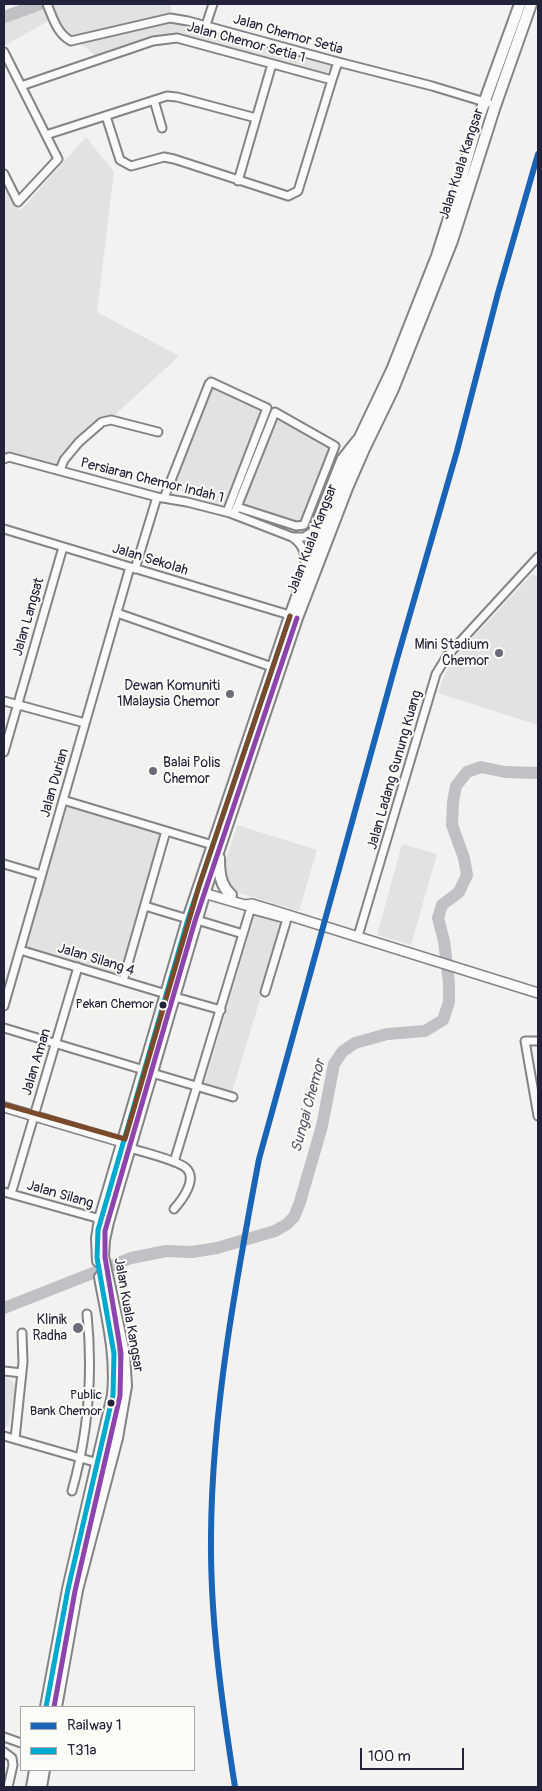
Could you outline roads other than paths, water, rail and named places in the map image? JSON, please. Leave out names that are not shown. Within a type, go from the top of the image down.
[{"type":"highway","name":"Jalan Kuala Kangsar","points":[[46,1706],[68,1589],[110,1411],[114,1382],[112,1339],[100,1257],[104,1240],[104,1220],[124,1145],[148,1071],[192,919],[293,617],[305,574],[330,507],[392,370],[437,256],[485,102],[520,4]]},
{"type":"highway","name":"Jalan Kuala Kangsar","points":[[293,617],[364,449],[393,389],[452,241],[495,106],[531,4]]},
{"type":"highway","points":[[217,848],[220,875],[225,890],[231,895]]},
{"type":"highway","name":"Jalan Kuala Kangsar","points":[[56,1706],[77,1590],[117,1438],[125,1396],[124,1352],[105,1284]]},
{"type":"highway","points":[[101,1496],[102,1473],[98,1463],[107,1453],[125,1396]]},
{"type":"highway","points":[[32,1787],[35,1771]]},
{"type":"highway","points":[[41,1787],[44,1771]]},
{"type":"main road","points":[[202,889],[246,900],[251,907]]},
{"type":"main road","points":[[202,889],[251,907],[358,936],[538,992]]},
{"type":"main road","points":[[4,1107],[124,1145]]},
{"type":"main road","points":[[4,1112],[34,1117]]},
{"type":"street","name":"Jalan Chemor Setia","points":[[46,4],[58,31],[64,38],[71,41],[170,18],[188,20],[425,84],[495,106]]},
{"type":"street","points":[[206,26],[213,4]]},
{"type":"street","name":"Jalan Chemor Setia 1","points":[[21,86],[161,39],[177,38],[332,80]]},
{"type":"street","points":[[4,52],[58,159],[18,202],[4,174]]},
{"type":"street","points":[[106,116],[120,160],[131,166],[164,157],[288,196],[298,191],[338,62]]},
{"type":"street","points":[[238,181],[272,64]]},
{"type":"street","points":[[46,135],[167,96],[256,118]]},
{"type":"street","points":[[154,100],[162,128]]},
{"type":"street","name":"Jalan Durian","points":[[4,1006],[117,613],[161,497],[209,384],[212,382],[267,408],[231,513]]},
{"type":"street","points":[[231,513],[237,507],[275,412],[335,446],[304,526],[296,526],[237,507]]},
{"type":"street","points":[[60,470],[64,460],[79,442],[102,422],[110,420],[158,432]]},
{"type":"street","points":[[292,537],[304,537],[312,532],[341,459],[362,433]]},
{"type":"street","name":"Persiaran Chemor Indah 1","points":[[4,459],[8,457],[161,497],[231,513],[292,537]]},
{"type":"street","points":[[292,537],[296,526]]},
{"type":"street","name":"Jalan Sekolah","points":[[4,529],[293,617]]},
{"type":"street","points":[[292,537],[299,542],[303,549],[306,562],[305,574]]},
{"type":"street","name":"Jalan Langsat","points":[[4,752],[63,547]]},
{"type":"street","name":"Jalan Ladang Gunung Kuang","points":[[358,936],[436,674],[447,656],[538,557]]},
{"type":"street","points":[[117,613],[276,668]]},
{"type":"street","points":[[4,701],[85,724]]},
{"type":"street","points":[[63,800],[217,848]]},
{"type":"street","points":[[123,981],[166,831]]},
{"type":"street","points":[[4,864],[42,875]]},
{"type":"street","points":[[145,906],[243,934]]},
{"type":"street","points":[[174,1162],[251,907],[287,920],[265,992]]},
{"type":"street","name":"Jalan Silang 4","points":[[20,950],[221,1010]]},
{"type":"street","name":"Jalan Aman","points":[[8,1193],[34,1117],[78,967]]},
{"type":"street","points":[[4,1028],[232,1097]]},
{"type":"street","points":[[538,1041],[525,1041],[538,1116]]},
{"type":"street","points":[[124,1145],[174,1162],[185,1167],[190,1173],[190,1181],[184,1197],[174,1209]]},
{"type":"street","name":"Jalan Silang","points":[[8,1193],[104,1220]]},
{"type":"street","points":[[72,1491],[81,1458],[90,1362],[87,1314]]},
{"type":"street","points":[[15,1439],[22,1373],[22,1333]]},
{"type":"street","points":[[4,1371],[22,1373]]},
{"type":"street","points":[[4,1436],[98,1463]]},
{"type":"street","points":[[4,1736],[20,1743]]},
{"type":"street","points":[[4,1752],[12,1758],[13,1765],[8,1787]]},
{"type":"waterway","points":[[4,17],[40,4]]},
{"type":"waterway","name":"Sungai Chemor","points":[[4,1308],[131,1258],[166,1251],[192,1252],[217,1248],[275,1231],[294,1217],[322,1126],[334,1064],[343,1051],[355,1043],[387,1034],[425,1031],[443,1020],[449,1002],[449,983],[444,941],[438,918],[442,905],[459,892],[467,875],[464,858],[452,825],[456,786],[467,772],[481,767],[505,772],[538,773]]},
{"type":"rail line","name":"1","points":[[235,1787],[221,1693],[212,1598],[212,1488],[227,1346],[250,1205],[259,1159],[538,154]]},
{"type":"place","name":"Mini Stadium Chemor","points":[[499,653]]},
{"type":"place","name":"Dewan Komuniti 1Malaysia Chemor","points":[[230,694]]},
{"type":"place","name":"Balai Polis Chemor","points":[[153,771]]},
{"type":"place","name":"Pekan Chemor","points":[[163,1005]]},
{"type":"place","name":"Klinik Radha","points":[[78,1328]]},
{"type":"place","name":"Public Bank Chemor","points":[[111,1403]]}]
